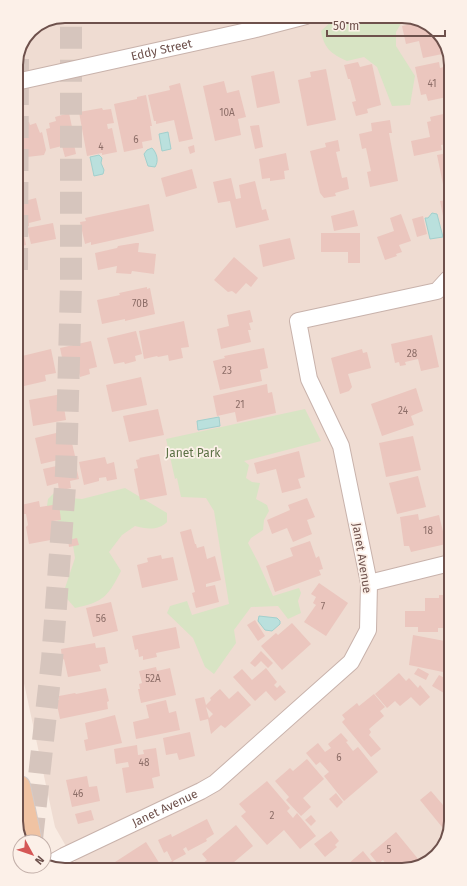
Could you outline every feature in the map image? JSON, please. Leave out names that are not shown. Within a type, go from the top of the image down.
[{"type":"main road","points":[[23,800],[30,834]]},
{"type":"street","name":"Eddy Street","points":[[23,80],[278,23]]},
{"type":"street","name":"Janet Avenue","points":[[54,861],[215,783],[351,662],[368,630],[369,583],[341,446],[309,379],[298,321],[437,291],[444,283]]},
{"type":"street","points":[[369,583],[444,564]]},
{"type":"shaded area","points":[[65,23],[405,23],[421,27],[434,37],[441,49],[444,65],[444,826],[440,840],[430,853],[418,860],[402,863],[76,863],[55,827],[23,679],[23,62],[27,46],[37,33],[49,26]]},
{"type":"green space","points":[[330,23],[401,23],[396,32],[396,46],[415,76],[410,105],[392,106],[377,67],[364,57],[347,61],[337,56],[327,47],[321,31]]},
{"type":"green space","name":"Janet Park","points":[[305,409],[321,441],[244,461],[249,465],[246,478],[252,482],[260,483],[256,499],[267,505],[269,511],[264,520],[263,530],[251,538],[248,543],[273,596],[299,588],[301,593],[298,601],[301,613],[288,619],[278,606],[251,607],[234,630],[236,643],[214,674],[205,667],[193,638],[167,613],[170,606],[187,601],[192,615],[229,604],[214,511],[206,498],[181,497],[177,478],[175,479],[166,439]]},
{"type":"green space","points":[[125,488],[167,513],[167,522],[156,528],[135,526],[122,535],[109,552],[121,571],[112,586],[104,597],[99,600],[85,606],[75,608],[63,594],[75,558],[70,527],[57,520],[47,506],[48,499],[56,491],[69,498],[82,499]]},
{"type":"water","points":[[168,132],[171,149],[162,151],[159,134]]},
{"type":"water","points":[[152,148],[157,157],[155,167],[148,166],[144,154],[147,150]]},
{"type":"water","points":[[99,155],[102,158],[101,163],[104,170],[103,174],[94,176],[90,157]]},
{"type":"water","points":[[432,213],[437,214],[443,237],[430,239],[425,218],[428,218]]},
{"type":"water","points":[[219,417],[220,426],[198,430],[197,421]]},
{"type":"water","points":[[259,616],[277,618],[280,621],[280,624],[272,631],[265,630],[258,621]]},
{"type":"building","points":[[415,25],[430,33],[434,37],[442,54],[423,58],[419,41],[406,44],[402,26]]},
{"type":"building","points":[[358,62],[360,67],[372,64],[381,105],[367,109],[368,113],[356,116],[352,102],[356,101],[350,79],[348,79],[344,65]]},
{"type":"building","points":[[439,62],[440,68],[444,67],[444,98],[428,101],[426,94],[421,95],[415,67]]},
{"type":"building","points":[[326,69],[336,120],[307,126],[298,80],[311,77],[310,72]]},
{"type":"building","points":[[274,71],[280,103],[257,108],[251,76]]},
{"type":"building","points":[[224,81],[227,93],[239,90],[246,117],[238,119],[241,135],[215,141],[203,86]]},
{"type":"building","points":[[180,83],[193,139],[179,142],[174,120],[156,124],[156,121],[154,121],[148,95],[170,90],[169,86]]},
{"type":"building","points":[[146,95],[152,126],[150,126],[152,140],[142,142],[143,148],[124,152],[114,104],[137,99],[137,97]]},
{"type":"building","points":[[102,108],[103,110],[111,109],[114,123],[107,124],[108,129],[112,128],[117,152],[87,156],[79,112]]},
{"type":"building","points":[[69,113],[72,127],[78,126],[82,142],[74,144],[76,154],[65,157],[62,146],[50,149],[46,129],[50,128],[49,123],[56,121],[55,117]]},
{"type":"building","points":[[444,114],[444,145],[441,145],[442,150],[414,156],[411,141],[430,137],[427,122],[431,121],[430,117]]},
{"type":"building","points":[[390,120],[392,133],[389,133],[398,181],[370,187],[367,172],[371,171],[366,148],[362,149],[359,134],[372,131],[371,123]]},
{"type":"building","points":[[29,122],[30,125],[36,123],[40,133],[42,132],[46,150],[44,155],[27,157],[28,162],[23,163],[23,123]]},
{"type":"building","points":[[259,125],[263,147],[255,149],[250,126]]},
{"type":"building","points":[[338,140],[340,151],[336,152],[342,178],[347,177],[349,189],[335,193],[336,196],[324,198],[320,193],[310,151],[326,147],[325,143]]},
{"type":"building","points":[[194,145],[195,152],[190,154],[188,147]]},
{"type":"building","points":[[286,153],[289,170],[284,171],[285,179],[270,181],[270,178],[262,179],[259,159]]},
{"type":"building","points":[[444,154],[444,189],[437,155]]},
{"type":"building","points":[[192,169],[197,188],[166,197],[161,178]]},
{"type":"building","points":[[231,178],[236,199],[241,198],[239,185],[255,181],[262,210],[266,209],[269,220],[236,228],[230,201],[218,203],[213,182]]},
{"type":"building","points":[[36,198],[41,220],[29,223],[29,226],[23,227],[23,201]]},
{"type":"building","points":[[444,200],[444,221],[440,201]]},
{"type":"building","points":[[149,204],[154,231],[91,245],[91,242],[85,244],[80,222],[86,221],[85,218]]},
{"type":"building","points":[[354,210],[358,226],[334,231],[331,216]]},
{"type":"building","points":[[401,214],[411,241],[399,245],[402,252],[396,254],[397,256],[385,260],[377,237],[394,231],[390,218]]},
{"type":"building","points":[[423,216],[427,234],[417,237],[412,219]]},
{"type":"building","points":[[53,223],[56,239],[31,244],[27,228]]},
{"type":"building","points":[[23,230],[26,245],[23,246]]},
{"type":"building","points":[[321,233],[360,233],[360,263],[348,263],[348,252],[321,252]]},
{"type":"building","points":[[290,238],[295,259],[263,267],[259,245]]},
{"type":"building","points":[[139,243],[138,252],[156,254],[154,274],[132,271],[131,274],[116,273],[117,266],[98,270],[95,253],[117,248],[118,246]]},
{"type":"building","points":[[234,257],[258,278],[251,287],[246,283],[236,294],[232,291],[228,292],[214,280]]},
{"type":"building","points":[[147,287],[147,289],[150,288],[155,314],[125,321],[125,319],[102,324],[97,300],[120,295],[119,293]]},
{"type":"building","points":[[250,310],[253,322],[249,323],[251,330],[248,330],[251,342],[221,349],[217,329],[229,326],[227,315]]},
{"type":"building","points":[[184,321],[189,347],[181,348],[183,358],[169,361],[168,355],[144,359],[139,331]]},
{"type":"building","points":[[136,331],[142,354],[135,356],[136,361],[125,364],[124,362],[114,364],[107,338]]},
{"type":"building","points":[[432,335],[439,367],[421,371],[418,359],[405,362],[406,365],[400,366],[399,362],[395,363],[391,344]]},
{"type":"building","points":[[91,341],[97,367],[89,369],[90,374],[80,377],[79,373],[66,376],[60,348]]},
{"type":"building","points":[[264,348],[268,368],[260,370],[262,381],[220,390],[213,361],[225,358],[224,356]]},
{"type":"building","points":[[51,349],[56,373],[45,375],[46,381],[24,386],[23,356]]},
{"type":"building","points":[[362,349],[363,353],[367,352],[371,368],[348,374],[352,387],[349,391],[340,394],[331,358]]},
{"type":"building","points":[[141,377],[147,405],[112,412],[106,385]]},
{"type":"building","points":[[267,384],[268,393],[272,392],[276,413],[237,422],[235,412],[217,416],[213,396]]},
{"type":"building","points":[[416,388],[423,411],[411,416],[414,425],[382,436],[371,404]]},
{"type":"building","points":[[62,394],[66,420],[33,426],[29,400]]},
{"type":"building","points":[[158,409],[164,435],[129,442],[123,416]]},
{"type":"building","points":[[69,430],[75,456],[41,464],[35,438]]},
{"type":"building","points":[[413,436],[421,470],[386,477],[379,443]]},
{"type":"building","points":[[299,451],[305,477],[298,479],[301,488],[282,493],[276,469],[257,474],[254,463]]},
{"type":"building","points":[[159,454],[167,495],[140,500],[134,469],[138,468],[136,460]]},
{"type":"building","points":[[105,457],[107,464],[114,462],[117,479],[107,481],[106,477],[99,478],[99,481],[84,485],[79,462]]},
{"type":"building","points":[[75,462],[79,479],[70,481],[71,488],[59,491],[58,483],[47,486],[43,469]]},
{"type":"building","points":[[418,476],[426,507],[397,514],[389,483]]},
{"type":"building","points":[[307,498],[315,517],[307,520],[312,534],[293,542],[287,528],[272,534],[267,520],[290,510],[288,505]]},
{"type":"building","points":[[39,501],[40,507],[59,504],[61,520],[53,521],[56,539],[29,544],[26,527],[28,525],[26,514],[23,514],[23,505]]},
{"type":"building","points":[[418,514],[419,520],[439,515],[444,536],[444,544],[411,552],[409,546],[404,546],[400,517]]},
{"type":"building","points":[[191,529],[197,548],[204,546],[207,559],[215,556],[221,580],[206,584],[206,587],[215,585],[219,602],[196,608],[192,593],[195,592],[180,532]]},
{"type":"building","points":[[77,538],[79,545],[69,547],[68,540]]},
{"type":"building","points":[[310,541],[316,558],[319,556],[323,569],[319,570],[321,575],[275,592],[266,566],[293,556],[290,548]]},
{"type":"building","points":[[161,555],[162,559],[173,557],[178,580],[142,588],[137,565],[148,562],[147,558]]},
{"type":"building","points":[[319,583],[348,603],[326,636],[304,622],[316,605],[313,603],[316,597],[311,594]]},
{"type":"building","points":[[439,595],[444,595],[444,628],[438,628],[438,632],[418,632],[418,627],[405,627],[405,611],[425,611],[425,598],[439,598]]},
{"type":"building","points":[[111,602],[118,631],[93,637],[86,608]]},
{"type":"building","points":[[255,620],[265,636],[258,641],[247,625]]},
{"type":"building","points":[[292,623],[311,644],[282,670],[261,646],[276,633],[278,635]]},
{"type":"building","points":[[176,627],[180,648],[156,653],[157,657],[143,660],[143,656],[139,657],[138,649],[135,650],[132,636]]},
{"type":"building","points":[[413,635],[444,641],[443,672],[409,665]]},
{"type":"building","points":[[95,643],[96,648],[105,647],[108,663],[99,665],[101,671],[68,677],[64,659],[62,660],[61,649]]},
{"type":"building","points":[[261,651],[273,663],[268,668],[261,661],[255,667],[250,663]]},
{"type":"building","points":[[156,667],[157,671],[170,668],[176,695],[141,703],[138,689],[140,689],[139,684],[142,683],[139,671]]},
{"type":"building","points":[[266,668],[277,682],[274,685],[277,688],[280,685],[286,692],[275,701],[266,691],[255,701],[233,677],[242,669],[252,680]]},
{"type":"building","points":[[418,668],[429,674],[426,680],[414,674]]},
{"type":"building","points":[[399,673],[406,681],[409,678],[418,688],[420,685],[430,697],[420,706],[411,697],[400,706],[395,701],[387,708],[375,694]]},
{"type":"building","points":[[439,675],[444,678],[444,693],[432,686]]},
{"type":"building","points":[[106,688],[109,701],[107,702],[108,709],[60,719],[56,700],[59,700],[59,696]]},
{"type":"building","points":[[220,689],[229,699],[238,691],[251,705],[225,728],[221,725],[211,734],[208,719],[200,721],[195,699],[204,697],[206,705],[211,700],[210,698]],"holes":[[[206,707],[213,714],[209,718]]]},
{"type":"building","points":[[374,694],[385,707],[380,711],[384,716],[369,729],[371,732],[369,735],[381,749],[371,757],[342,722],[345,719],[342,715],[357,703],[359,706]]},
{"type":"building","points":[[166,700],[169,713],[176,711],[180,730],[136,739],[133,722],[149,718],[146,705]]},
{"type":"building","points":[[115,715],[122,743],[86,751],[84,740],[88,739],[85,723]]},
{"type":"building","points":[[190,732],[195,756],[179,760],[177,753],[166,755],[163,738]]},
{"type":"building","points":[[341,733],[348,741],[346,742],[353,751],[358,747],[378,772],[344,801],[324,776],[329,772],[320,762],[316,765],[306,753],[318,743],[325,752],[331,748],[328,744]]},
{"type":"building","points":[[137,745],[138,755],[144,754],[143,750],[156,748],[160,776],[152,778],[154,788],[126,793],[122,768],[129,767],[128,762],[116,764],[114,749]]},
{"type":"building","points":[[307,759],[324,779],[303,798],[311,807],[301,816],[286,800],[289,797],[275,781],[290,768],[293,771]]},
{"type":"building","points":[[87,776],[89,787],[97,786],[100,801],[72,807],[66,780]]},
{"type":"building","points":[[267,781],[290,808],[287,811],[293,818],[297,813],[316,836],[300,849],[284,830],[267,845],[241,816],[246,812],[239,804]]},
{"type":"building","points":[[431,791],[443,805],[444,804],[444,825],[442,827],[420,800]]},
{"type":"building","points":[[336,793],[343,802],[337,808],[329,799]]},
{"type":"building","points":[[91,810],[94,820],[78,824],[75,814]]},
{"type":"building","points":[[311,815],[316,821],[311,826],[305,820]]},
{"type":"building","points":[[207,819],[214,834],[206,839],[207,841],[188,851],[186,847],[183,849],[186,854],[173,861],[174,863],[167,863],[172,861],[167,851],[164,853],[158,840],[171,834],[172,837]]},
{"type":"building","points":[[236,825],[253,846],[233,863],[203,863],[207,860],[202,854]]},
{"type":"building","points":[[331,831],[339,841],[335,845],[337,847],[325,857],[314,844]]},
{"type":"building","points":[[396,832],[419,860],[402,863],[385,863],[383,860],[377,863],[370,854]]},
{"type":"building","points":[[146,842],[159,863],[114,863]]},
{"type":"building","points":[[363,851],[373,863],[349,863]]},
{"type":"tunnel","points":[[33,834],[52,660],[66,473],[71,285],[71,23]]}]
